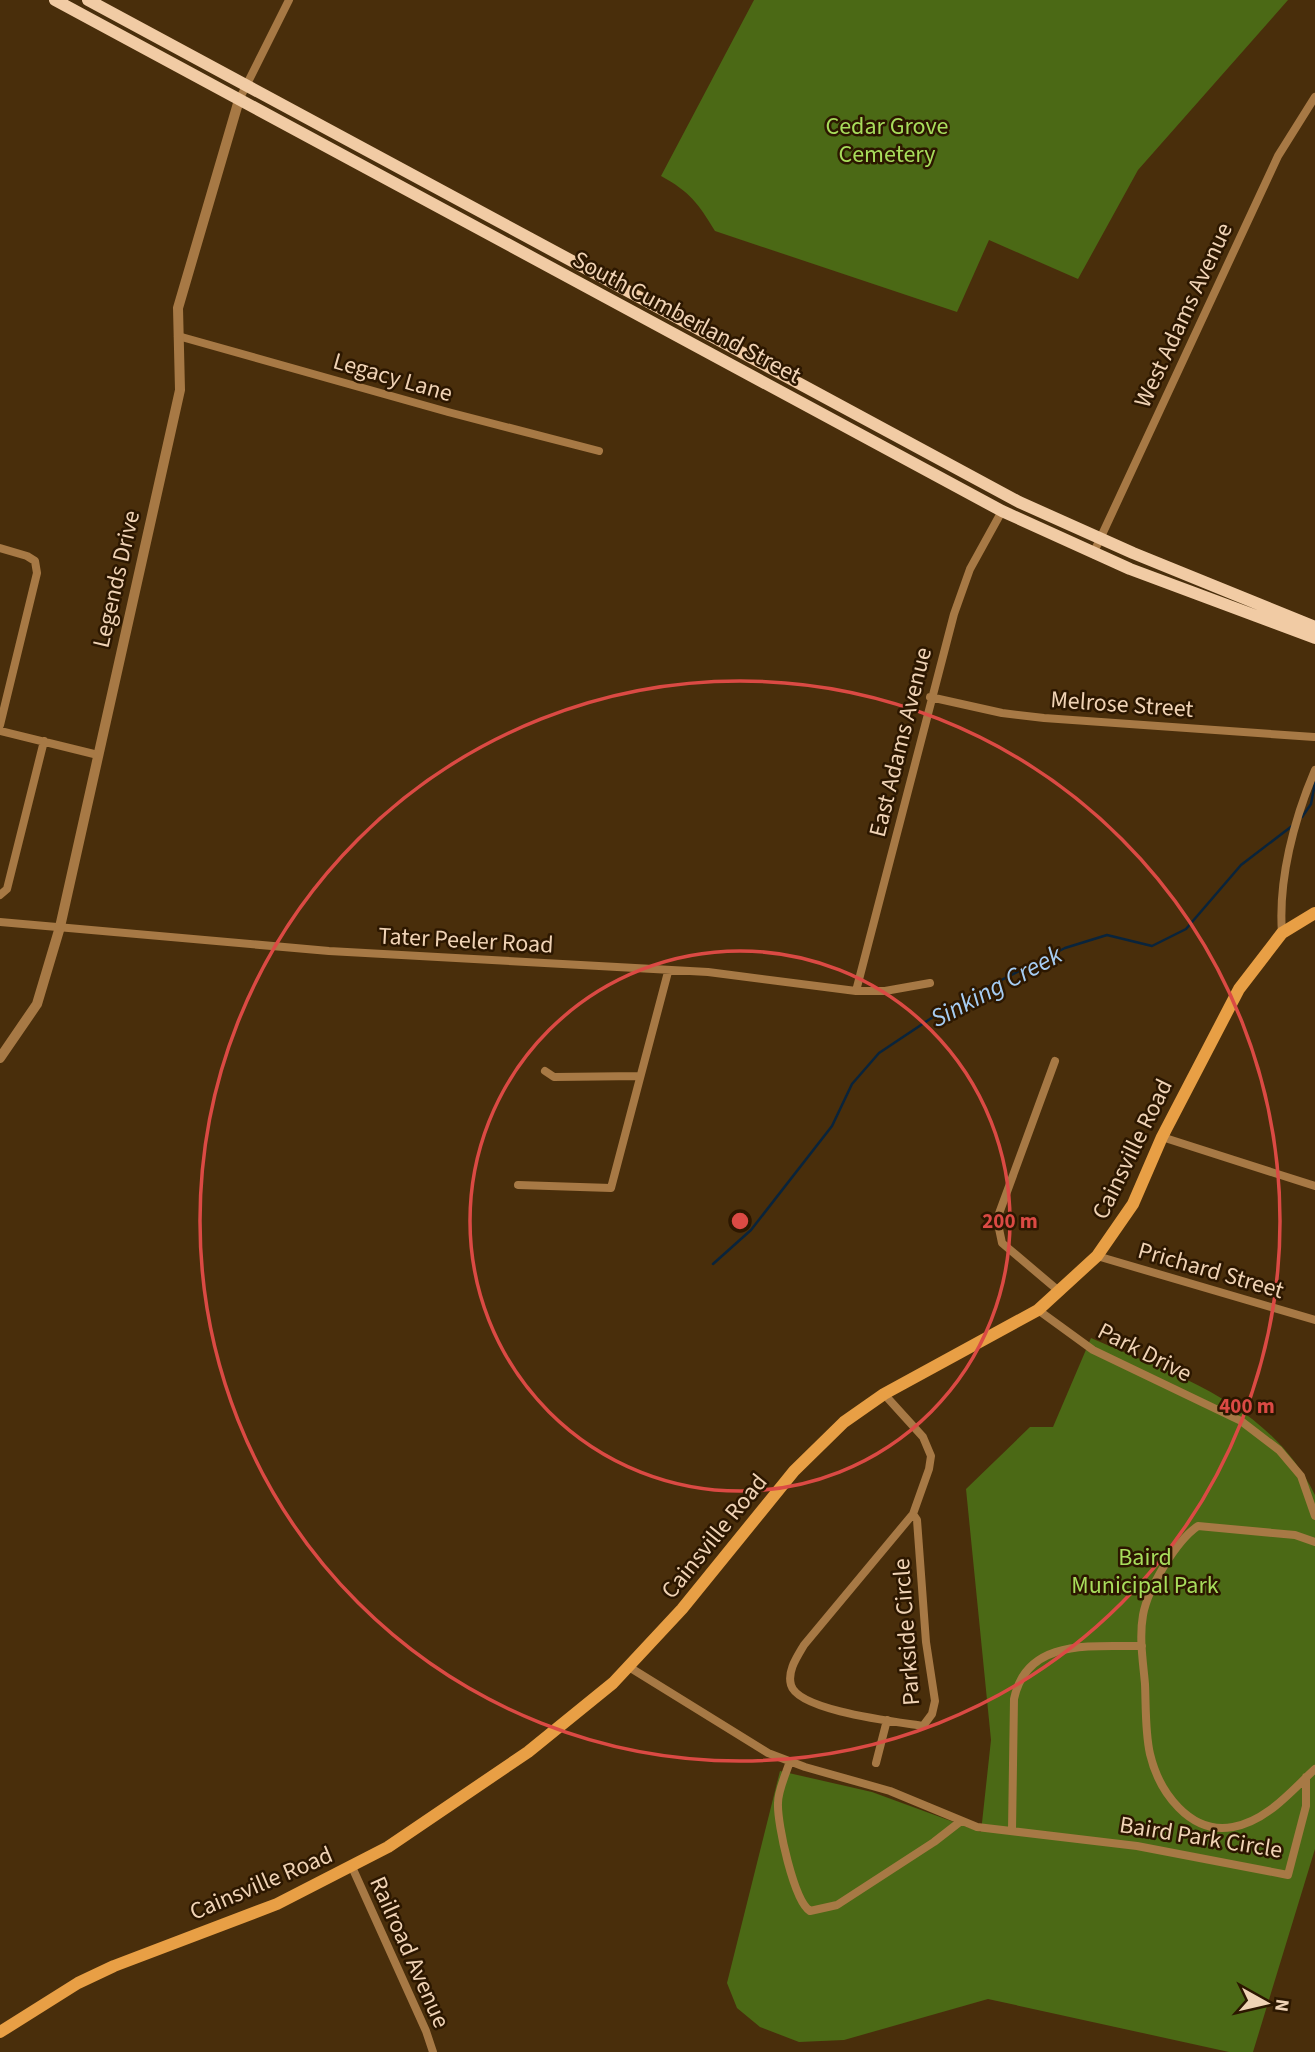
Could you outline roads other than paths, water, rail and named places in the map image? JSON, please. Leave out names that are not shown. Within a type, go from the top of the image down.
[{"type":"main road","name":"South Cumberland Street","points":[[55,0],[1002,511],[1093,554],[1233,610],[1315,638]]},
{"type":"main road","name":"South Cumberland Street","points":[[88,0],[1019,502],[1315,627]]},
{"type":"main road","name":"Cainsville Road","points":[[0,2032],[78,1983],[114,1966],[277,1905],[352,1867],[432,1819],[566,1723],[629,1667],[682,1609],[794,1471],[844,1422],[884,1394],[1038,1310],[1097,1256],[1133,1205],[1162,1137],[1239,989],[1282,933],[1315,913]]},
{"type":"street","points":[[239,100],[289,0]]},
{"type":"street","name":"West Adams Avenue","points":[[1093,554],[1278,156],[1315,97]]},
{"type":"street","name":"Legends Drive","points":[[0,1058],[37,1004],[60,927],[180,390],[178,308],[239,100]]},
{"type":"street","name":"Legacy Lane","points":[[178,336],[448,412],[599,451]]},
{"type":"street","name":"East Adams Avenue","points":[[856,991],[930,697],[963,586],[1002,511]]},
{"type":"street","points":[[0,548],[27,556],[35,562],[37,573],[0,725]]},
{"type":"street","name":"Melrose Street","points":[[930,697],[1002,713],[1044,718],[1314,737]]},
{"type":"street","points":[[0,731],[98,755]]},
{"type":"street","points":[[0,895],[7,888],[44,741]]},
{"type":"street","points":[[1282,933],[1280,904],[1289,856],[1315,770]]},
{"type":"street","name":"Tater Peeler Road","points":[[0,922],[329,951],[743,975],[856,991],[886,991],[930,983]]},
{"type":"street","points":[[518,1185],[611,1188],[668,972]]},
{"type":"street","points":[[1055,1061],[997,1219],[1002,1243],[1059,1292]]},
{"type":"street","points":[[545,1071],[554,1077],[640,1076]]},
{"type":"street","points":[[1162,1137],[1315,1186]]},
{"type":"street","name":"Prichard Street","points":[[1097,1256],[1315,1320]]},
{"type":"street","name":"Park Drive","points":[[1038,1310],[1093,1350],[1241,1420],[1279,1450],[1301,1476],[1315,1516]]},
{"type":"street","name":"Parkside Circle","points":[[884,1394],[923,1437],[930,1456],[913,1514],[804,1645],[792,1666],[791,1685],[799,1698],[923,1726],[932,1714],[934,1701],[926,1642],[917,1520],[913,1514]]},
{"type":"street","name":"Baird Park Circle","points":[[1315,1542],[1295,1535],[1198,1526],[1185,1535],[1148,1597],[1143,1615],[1142,1646],[1150,1754],[1169,1794],[1187,1817],[1200,1825],[1217,1827],[1232,1828],[1250,1822],[1278,1804],[1315,1769]]},
{"type":"street","points":[[1012,1830],[1017,1684],[1045,1654],[1067,1647],[1142,1646]]},
{"type":"street","name":"Baird Park Circle","points":[[629,1667],[768,1753],[890,1791],[977,1827],[1137,1846],[1288,1875],[1306,1806],[1306,1777]]},
{"type":"street","points":[[876,1763],[887,1720]]},
{"type":"street","points":[[790,1761],[778,1802],[798,1895],[810,1911],[837,1905],[934,1842],[961,1821]]},
{"type":"street","name":"Railroad Avenue","points":[[352,1867],[433,2052]]},
{"type":"waterway","name":"Sinking Creek","points":[[1302,817],[1311,804],[1315,783]]},
{"type":"waterway","name":"Sinking Creek","points":[[713,1264],[751,1230],[832,1126],[852,1084],[879,1053],[948,1007],[1065,948],[1107,935],[1152,946],[1186,929],[1241,865],[1292,826]]},
{"type":"park label","name":"Cedar Grove Cemetery","points":[[887,140]]},
{"type":"park label","name":"Baird Municipal Park","points":[[1145,1571]]}]
